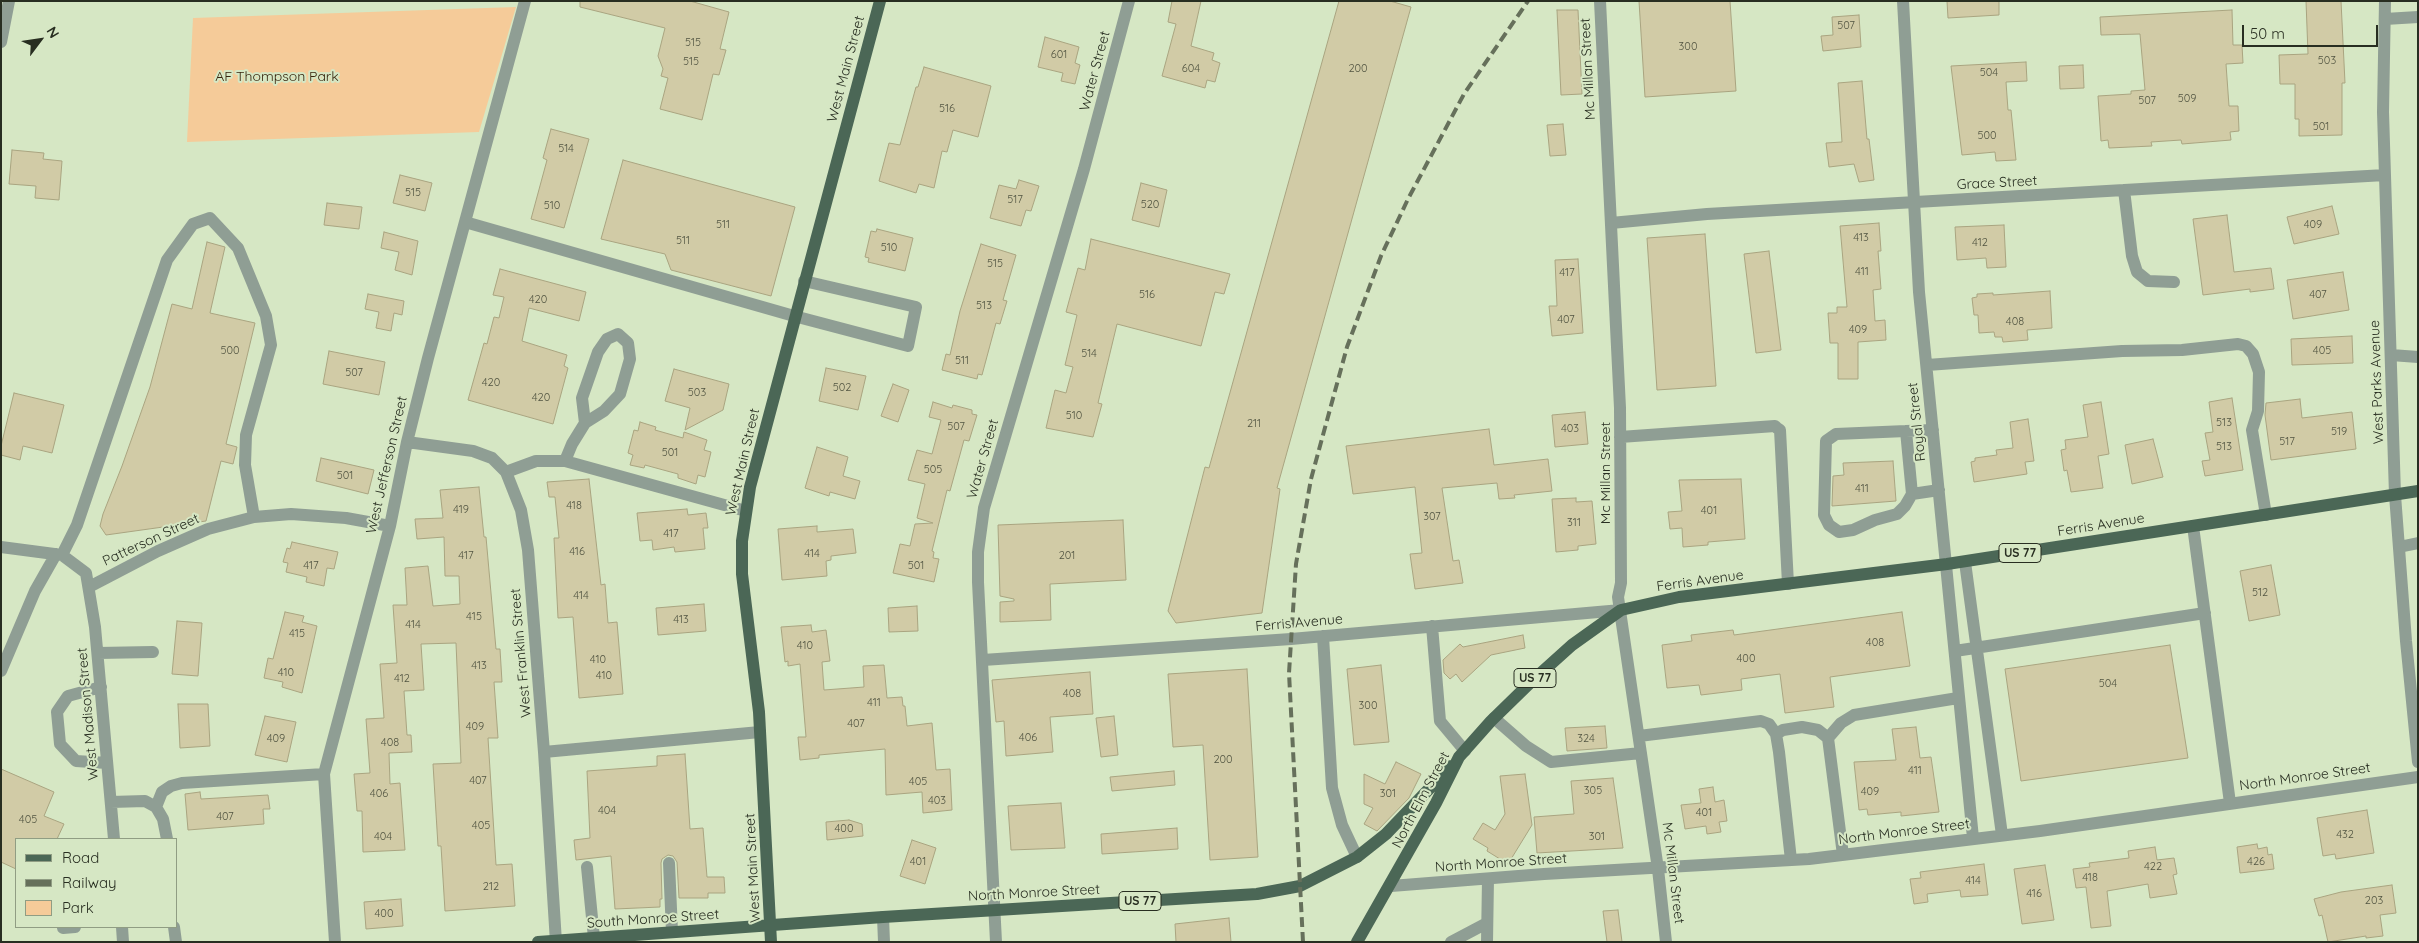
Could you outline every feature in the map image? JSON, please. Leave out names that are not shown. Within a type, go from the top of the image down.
[{"type":"main road","name":"West Main Street","points":[[772,942],[760,732],[742,574],[742,541],[750,487],[879,1]]},
{"type":"main road","name":"Ferris Avenue","points":[[1621,610],[1679,597],[1966,562],[2418,491]]},
{"type":"main road","name":"North Elm Street","points":[[1358,942],[1462,754],[1494,718],[1572,645],[1621,610]]},
{"type":"main road","name":"North Monroe Street","points":[[771,925],[883,916],[994,911],[1257,894],[1300,886],[1357,857],[1386,834],[1462,754]]},
{"type":"main road","name":"South Monroe Street","points":[[538,942],[594,938],[649,938],[672,932],[771,925]]},
{"type":"street","points":[[1,42],[9,1]]},
{"type":"street","name":"West Jefferson Street","points":[[334,942],[324,774],[390,526],[407,442],[525,1]]},
{"type":"street","name":"Water Street","points":[[996,942],[978,562],[984,508],[1084,169],[1129,1]]},
{"type":"street","name":"Mc Millan Street","points":[[1600,1],[1620,437],[1621,583],[1618,597],[1658,869],[1666,942]]},
{"type":"street","name":"Royal Street","points":[[1902,1],[1914,203],[1927,365],[1973,838]]},
{"type":"street","name":"West Parks Avenue","points":[[2385,1],[2383,112],[2395,495],[2418,762]]},
{"type":"street","points":[[2385,19],[2418,17]]},
{"type":"street","name":"Grace Street","points":[[1611,223],[1707,214],[2385,175]]},
{"type":"street","points":[[2124,190],[2132,256],[2137,272],[2148,281],[2174,282]]},
{"type":"street","points":[[1,671],[35,591],[77,525],[167,260],[193,224],[210,218],[238,248],[266,316],[271,345],[246,435],[245,465],[254,517]]},
{"type":"street","points":[[465,222],[794,316],[908,346],[916,307],[804,281]]},
{"type":"street","points":[[565,461],[572,444],[585,423],[604,411],[620,394],[630,359],[628,343],[618,334],[606,339],[598,352],[582,398],[585,423]]},
{"type":"street","points":[[1927,365],[2112,352],[2182,350],[2238,344],[2246,346],[2253,354],[2259,372],[2258,411],[2252,430],[2266,515]]},
{"type":"street","points":[[2391,355],[2418,357]]},
{"type":"street","points":[[1620,437],[1775,426],[1780,430],[1788,584]]},
{"type":"street","points":[[1906,430],[1912,494],[1897,514],[1875,520],[1853,530],[1839,532],[1829,525],[1824,515],[1826,441],[1836,434],[1906,430],[1933,430]]},
{"type":"street","name":"West Franklin Street","points":[[407,442],[473,451],[492,458],[506,472],[521,510],[528,550],[544,752],[556,941]]},
{"type":"street","points":[[506,472],[536,461],[565,461],[746,511]]},
{"type":"street","points":[[1912,494],[1939,490]]},
{"type":"street","name":"Patterson Street","points":[[89,587],[158,550],[208,529],[254,517],[290,514],[346,518],[390,526]]},
{"type":"street","points":[[2193,526],[2230,802]]},
{"type":"street","points":[[2399,547],[2418,543]]},
{"type":"street","points":[[1,547],[59,555],[86,573],[89,587]]},
{"type":"street","points":[[1966,562],[2002,835]]},
{"type":"street","name":"West Madison Street","points":[[89,587],[98,653],[114,838]]},
{"type":"street","name":"Ferris Avenue","points":[[983,660],[1324,636],[1621,610]]},
{"type":"street","points":[[1955,651],[2205,613]]},
{"type":"street","points":[[1432,626],[1440,721],[1462,754]]},
{"type":"street","points":[[1324,636],[1332,788],[1342,824],[1357,857]]},
{"type":"street","points":[[98,653],[153,652]]},
{"type":"street","points":[[101,687],[68,696],[57,712],[60,744],[76,760],[108,763]]},
{"type":"street","points":[[1828,738],[1841,723],[1854,715],[1958,698]]},
{"type":"street","points":[[1494,718],[1526,746],[1551,762],[1641,753]]},
{"type":"street","points":[[1639,736],[1761,721],[1769,724],[1776,734],[1791,860]]},
{"type":"street","points":[[1776,734],[1783,730],[1802,727],[1818,730],[1828,738],[1843,855]]},
{"type":"street","points":[[544,752],[760,732]]},
{"type":"street","points":[[156,807],[162,792],[170,786],[182,783],[324,774]]},
{"type":"street","name":"North Monroe Street","points":[[1390,886],[1843,855],[2130,819],[2230,802],[2418,777]]},
{"type":"street","points":[[111,802],[145,801],[156,807],[163,819],[167,838]]},
{"type":"street","points":[[668,862],[672,932]]},
{"type":"street","points":[[587,867],[594,938]]},
{"type":"street","points":[[1487,942],[1488,879]]},
{"type":"street","points":[[883,916],[884,942]]},
{"type":"street","points":[[1451,942],[1487,923]]},
{"type":"street","points":[[122,928],[123,942]]},
{"type":"street","points":[[174,928],[176,942]]},
{"type":"green space","name":"AF Thompson Park","points":[[516,7],[479,132],[187,142],[193,18]]},
{"type":"building","points":[[580,1],[690,1],[729,12],[720,49],[726,50],[719,75],[713,74],[702,120],[660,109],[668,78],[661,76],[663,69],[658,56],[665,28],[580,7]]},
{"type":"building","points":[[1172,1],[1201,1],[1191,46],[1214,53],[1212,60],[1220,63],[1215,82],[1207,80],[1205,88],[1162,76],[1176,24],[1168,22]]},
{"type":"building","points":[[1339,1],[1390,1],[1411,7],[1277,488],[1280,489],[1262,613],[1176,623],[1168,611],[1205,467],[1209,468]]},
{"type":"building","points":[[1639,1],[1730,1],[1736,91],[1645,97]]},
{"type":"building","points":[[1947,1],[1999,1],[1999,15],[1948,18]]},
{"type":"building","points":[[2306,1],[2341,1],[2345,83],[2342,83],[2342,135],[2299,136],[2299,119],[2295,119],[2295,84],[2280,84],[2279,55],[2308,54]]},
{"type":"building","points":[[1557,10],[1578,10],[1582,94],[1561,95]]},
{"type":"building","points":[[2232,10],[2233,45],[2242,45],[2243,63],[2226,64],[2229,106],[2238,106],[2239,131],[2230,132],[2231,140],[2182,144],[2181,140],[2151,142],[2152,146],[2109,148],[2108,140],[2101,141],[2098,96],[2131,94],[2131,91],[2145,90],[2140,34],[2101,35],[2100,17]]},
{"type":"building","points":[[1859,15],[1861,47],[1823,51],[1821,36],[1833,35],[1832,17]]},
{"type":"building","points":[[1045,37],[1079,47],[1075,63],[1080,65],[1075,84],[1061,81],[1063,73],[1038,67]]},
{"type":"building","points":[[2026,62],[2027,81],[2006,82],[2008,110],[2011,110],[2016,160],[1996,161],[1995,152],[1962,155],[1951,66]]},
{"type":"building","points":[[2083,65],[2084,88],[2060,89],[2059,66]]},
{"type":"building","points":[[924,67],[991,86],[978,137],[953,130],[947,152],[942,151],[934,188],[919,184],[916,193],[879,181],[889,143],[900,145],[916,87],[918,87]]},
{"type":"building","points":[[1862,81],[1867,139],[1869,139],[1874,180],[1859,182],[1854,164],[1829,167],[1826,143],[1842,142],[1838,83]]},
{"type":"building","points":[[1563,124],[1566,155],[1550,156],[1547,125]]},
{"type":"building","points":[[551,129],[589,139],[564,228],[531,219],[547,160],[543,158]]},
{"type":"building","points":[[12,150],[44,153],[43,159],[62,161],[59,200],[35,198],[36,186],[9,184]]},
{"type":"building","points":[[623,160],[795,207],[771,296],[671,270],[665,254],[601,239]]},
{"type":"building","points":[[400,175],[432,183],[425,211],[393,203]]},
{"type":"building","points":[[1019,180],[1039,186],[1031,211],[1026,210],[1021,226],[990,218],[999,185],[1016,189]]},
{"type":"building","points":[[1141,183],[1167,190],[1159,227],[1132,220]]},
{"type":"building","points":[[327,203],[362,207],[359,229],[324,225]]},
{"type":"building","points":[[2332,206],[2339,234],[2294,244],[2287,217]]},
{"type":"building","points":[[2227,215],[2234,272],[2271,268],[2274,289],[2250,292],[2250,289],[2203,295],[2193,219]]},
{"type":"building","points":[[1879,223],[1881,251],[1878,251],[1881,289],[1873,290],[1875,321],[1885,320],[1886,340],[1858,342],[1858,379],[1838,379],[1838,343],[1830,343],[1828,313],[1837,313],[1837,307],[1847,307],[1840,226]]},
{"type":"building","points":[[2004,225],[2006,267],[1987,268],[1986,258],[1957,260],[1955,227]]},
{"type":"building","points":[[877,229],[913,238],[905,271],[868,262],[869,258],[865,257],[871,231],[876,232]]},
{"type":"building","points":[[384,232],[418,241],[412,275],[395,270],[399,252],[381,248]]},
{"type":"building","points":[[1705,234],[1716,386],[1657,390],[1647,238]]},
{"type":"building","points":[[1091,239],[1230,274],[1224,294],[1215,292],[1201,346],[1117,324],[1098,403],[1102,404],[1093,437],[1046,428],[1055,390],[1066,393],[1073,367],[1065,365],[1077,315],[1066,312],[1078,268],[1085,270]]},
{"type":"building","points":[[207,242],[225,247],[210,313],[255,323],[226,444],[237,447],[233,464],[221,461],[206,521],[106,535],[100,526],[103,514],[150,387],[172,304],[192,309]]},
{"type":"building","points":[[981,244],[1016,255],[1003,300],[1007,301],[1000,324],[996,323],[982,375],[978,374],[977,379],[942,370],[946,354],[950,355],[960,311]]},
{"type":"building","points":[[1769,251],[1781,350],[1756,353],[1744,254]]},
{"type":"building","points":[[1578,259],[1583,333],[1552,336],[1549,306],[1557,306],[1555,260]]},
{"type":"building","points":[[500,269],[586,292],[579,321],[529,308],[522,341],[567,355],[564,366],[568,368],[553,424],[468,400],[484,343],[487,344],[494,317],[499,318],[504,297],[493,295]]},
{"type":"building","points":[[2343,272],[2349,310],[2293,319],[2287,280]]},
{"type":"building","points":[[2050,291],[2052,328],[2027,330],[2028,340],[2003,342],[2002,337],[1995,337],[1994,332],[1979,333],[1978,315],[1974,315],[1972,298],[1977,297],[1977,294],[1993,293],[1993,295]]},
{"type":"building","points":[[368,294],[404,301],[402,315],[394,313],[391,331],[376,328],[379,312],[365,309]]},
{"type":"building","points":[[2352,336],[2353,363],[2292,365],[2291,339]]},
{"type":"building","points":[[329,351],[385,362],[379,395],[323,384]]},
{"type":"building","points":[[826,368],[866,376],[858,410],[819,401]]},
{"type":"building","points":[[674,369],[729,384],[723,410],[685,430],[690,408],[665,401]]},
{"type":"building","points":[[893,384],[909,390],[898,422],[881,416]]},
{"type":"building","points":[[14,393],[64,405],[52,453],[23,446],[20,460],[1,455],[1,446]]},
{"type":"building","points":[[2232,398],[2243,470],[2205,476],[2202,461],[2210,460],[2205,433],[2213,432],[2209,402]]},
{"type":"building","points":[[2300,399],[2302,418],[2352,412],[2356,449],[2271,460],[2265,415],[2266,403]]},
{"type":"building","points":[[933,402],[952,408],[953,405],[972,410],[972,414],[977,415],[969,441],[964,440],[950,491],[947,490],[932,551],[934,552],[933,558],[939,559],[934,582],[893,573],[900,544],[910,546],[915,524],[933,523],[917,518],[925,484],[908,480],[917,450],[932,454],[941,420],[929,417]]},
{"type":"building","points":[[2101,402],[2109,454],[2098,456],[2103,488],[2071,492],[2067,470],[2064,471],[2061,450],[2066,449],[2065,440],[2088,437],[2083,405]]},
{"type":"building","points":[[1585,412],[1588,444],[1555,447],[1552,415]]},
{"type":"building","points":[[2028,419],[2034,461],[2025,462],[2027,474],[1974,482],[1971,462],[1975,461],[1975,458],[1997,455],[1996,450],[2013,448],[2010,422]]},
{"type":"building","points":[[640,422],[656,427],[655,430],[683,438],[684,432],[707,440],[704,450],[711,452],[705,477],[698,475],[696,484],[678,478],[678,474],[645,465],[644,468],[630,465],[633,455],[628,453],[634,430],[638,431]]},
{"type":"building","points":[[1489,429],[1494,465],[1548,459],[1552,491],[1514,495],[1515,498],[1499,499],[1497,483],[1442,488],[1453,561],[1459,560],[1463,583],[1415,589],[1410,554],[1422,553],[1415,487],[1353,494],[1346,446]]},
{"type":"building","points":[[2153,439],[2163,477],[2132,484],[2125,445]]},
{"type":"building","points":[[817,447],[848,457],[843,476],[860,481],[855,499],[830,492],[829,496],[805,488]]},
{"type":"building","points":[[321,458],[374,470],[368,494],[316,481]]},
{"type":"building","points":[[1893,461],[1896,501],[1832,506],[1833,476],[1844,475],[1843,463]]},
{"type":"building","points":[[589,479],[601,585],[605,584],[608,623],[617,622],[623,694],[579,698],[573,617],[558,618],[554,538],[559,538],[555,497],[549,497],[547,482]]},
{"type":"building","points":[[1741,479],[1745,539],[1708,542],[1708,545],[1683,547],[1682,528],[1670,529],[1668,512],[1682,511],[1679,480]]},
{"type":"building","points":[[479,487],[484,537],[486,537],[496,649],[500,649],[502,682],[494,682],[498,738],[488,738],[496,865],[512,864],[515,906],[445,911],[441,846],[438,846],[433,764],[461,763],[456,643],[421,644],[424,690],[404,691],[407,735],[411,735],[412,752],[389,753],[390,784],[400,783],[405,850],[363,852],[362,811],[357,811],[354,774],[370,773],[366,719],[384,718],[380,664],[397,663],[393,605],[407,605],[405,568],[428,566],[433,606],[460,604],[459,576],[445,576],[444,537],[417,539],[415,519],[443,518],[440,490]]},
{"type":"building","points":[[1576,498],[1576,502],[1592,501],[1596,544],[1578,546],[1578,550],[1556,552],[1552,499]]},
{"type":"building","points":[[687,509],[688,515],[706,513],[708,528],[703,528],[705,549],[675,552],[674,547],[653,550],[652,540],[640,541],[637,513]]},
{"type":"building","points":[[1123,520],[1126,580],[1050,584],[1051,620],[1000,622],[1000,602],[1014,601],[1014,599],[1000,596],[998,525]]},
{"type":"building","points":[[817,526],[817,532],[853,529],[856,553],[831,556],[831,560],[826,561],[827,576],[782,580],[778,529]]},
{"type":"building","points":[[292,542],[338,552],[334,569],[327,568],[324,586],[306,582],[307,577],[286,572],[288,563],[283,562],[287,548],[290,549]]},
{"type":"building","points":[[2271,565],[2280,615],[2249,621],[2240,571]]},
{"type":"building","points":[[704,604],[706,631],[658,635],[656,608]]},
{"type":"building","points":[[917,606],[918,631],[889,632],[888,608]]},
{"type":"building","points":[[285,612],[304,616],[302,622],[317,626],[302,693],[282,687],[283,682],[264,678],[268,658],[273,659]]},
{"type":"building","points":[[1902,612],[1910,666],[1830,677],[1834,707],[1785,713],[1780,674],[1741,679],[1742,690],[1701,695],[1699,685],[1667,688],[1662,645],[1692,641],[1691,635],[1733,630],[1734,635]]},
{"type":"building","points":[[177,621],[202,623],[198,676],[172,674]]},
{"type":"building","points":[[811,625],[812,632],[826,630],[830,661],[822,662],[824,690],[864,687],[863,666],[884,665],[887,698],[902,697],[907,726],[932,723],[936,770],[950,769],[952,810],[923,813],[922,792],[886,795],[885,749],[819,755],[819,758],[800,760],[798,737],[806,737],[800,664],[788,666],[788,661],[785,662],[781,627]]},
{"type":"building","points":[[1523,635],[1525,648],[1491,655],[1462,682],[1456,674],[1450,679],[1444,673],[1443,660],[1460,644],[1463,647]]},
{"type":"building","points":[[2170,645],[2188,758],[2021,781],[2005,669]]},
{"type":"building","points":[[1381,665],[1389,742],[1354,745],[1347,669]]},
{"type":"building","points":[[1247,669],[1258,857],[1210,860],[1203,745],[1173,747],[1168,674]]},
{"type":"building","points":[[1090,672],[1093,714],[1050,717],[1053,752],[1006,756],[1004,721],[996,722],[992,680]]},
{"type":"building","points":[[178,704],[208,704],[210,746],[180,748]]},
{"type":"building","points":[[265,716],[296,722],[287,762],[255,755]]},
{"type":"building","points":[[1114,716],[1118,755],[1101,757],[1096,718]]},
{"type":"building","points":[[1605,726],[1607,748],[1567,751],[1565,728]]},
{"type":"building","points":[[1916,727],[1920,758],[1931,757],[1939,812],[1901,816],[1901,812],[1868,815],[1867,809],[1859,810],[1854,762],[1896,760],[1892,729]]},
{"type":"building","points":[[685,754],[690,829],[703,828],[707,877],[724,877],[725,893],[708,893],[708,898],[679,898],[677,862],[673,856],[668,855],[662,859],[661,863],[662,899],[660,899],[660,907],[615,909],[611,856],[576,860],[574,840],[590,838],[587,771],[657,766],[657,756]]},
{"type":"building","points":[[1396,762],[1421,774],[1409,798],[1377,831],[1364,824],[1373,808],[1364,804],[1364,774],[1385,784]]},
{"type":"building","points":[[1,769],[54,792],[44,816],[64,824],[57,838],[15,838],[15,869],[1,862]]},
{"type":"building","points":[[1174,771],[1175,785],[1112,791],[1110,777]]},
{"type":"building","points":[[1525,774],[1532,825],[1508,864],[1487,851],[1488,848],[1473,839],[1483,823],[1495,830],[1505,814],[1500,776]]},
{"type":"building","points":[[1613,778],[1623,848],[1537,853],[1534,817],[1574,814],[1571,781]]},
{"type":"building","points":[[1713,787],[1715,802],[1724,800],[1727,821],[1719,822],[1721,832],[1707,834],[1706,826],[1685,829],[1681,805],[1701,803],[1699,789]]},
{"type":"building","points":[[200,792],[201,799],[268,795],[270,809],[263,809],[264,824],[188,830],[185,794]]},
{"type":"building","points":[[1061,803],[1065,848],[1011,850],[1008,806]]},
{"type":"building","points":[[2367,810],[2374,853],[2336,859],[2335,854],[2323,856],[2317,818]]},
{"type":"building","points":[[849,820],[862,824],[863,836],[827,840],[826,822]]},
{"type":"building","points":[[1177,828],[1178,849],[1102,854],[1101,834]]},
{"type":"building","points":[[912,840],[936,848],[925,884],[900,876]]},
{"type":"building","points":[[2257,844],[2258,849],[2267,847],[2268,855],[2272,854],[2274,869],[2240,873],[2237,847]]},
{"type":"building","points":[[2155,847],[2157,860],[2174,858],[2177,874],[2173,875],[2177,894],[2150,898],[2148,884],[2107,891],[2111,926],[2091,928],[2086,887],[2076,888],[2073,869],[2090,867],[2089,863],[2129,858],[2128,851]]},
{"type":"building","points":[[1984,864],[1988,895],[1961,897],[1960,890],[1927,894],[1928,902],[1914,904],[1910,879],[1921,878],[1920,872]]},
{"type":"building","points":[[2045,865],[2054,920],[2022,924],[2014,869]]},
{"type":"building","points":[[2392,885],[2396,913],[2380,915],[2383,936],[2366,938],[2366,936],[2328,942],[2322,915],[2319,916],[2314,899],[2341,892]]},
{"type":"building","points":[[401,899],[403,926],[366,929],[364,902]]},
{"type":"building","points":[[1618,910],[1622,942],[1607,942],[1603,911]]},
{"type":"building","points":[[1229,918],[1231,942],[1176,942],[1175,924]]},
{"type":"railway","points":[[1303,942],[1289,673],[1296,564],[1311,479],[1347,347],[1381,256],[1408,199],[1464,94],[1528,1]]}]
